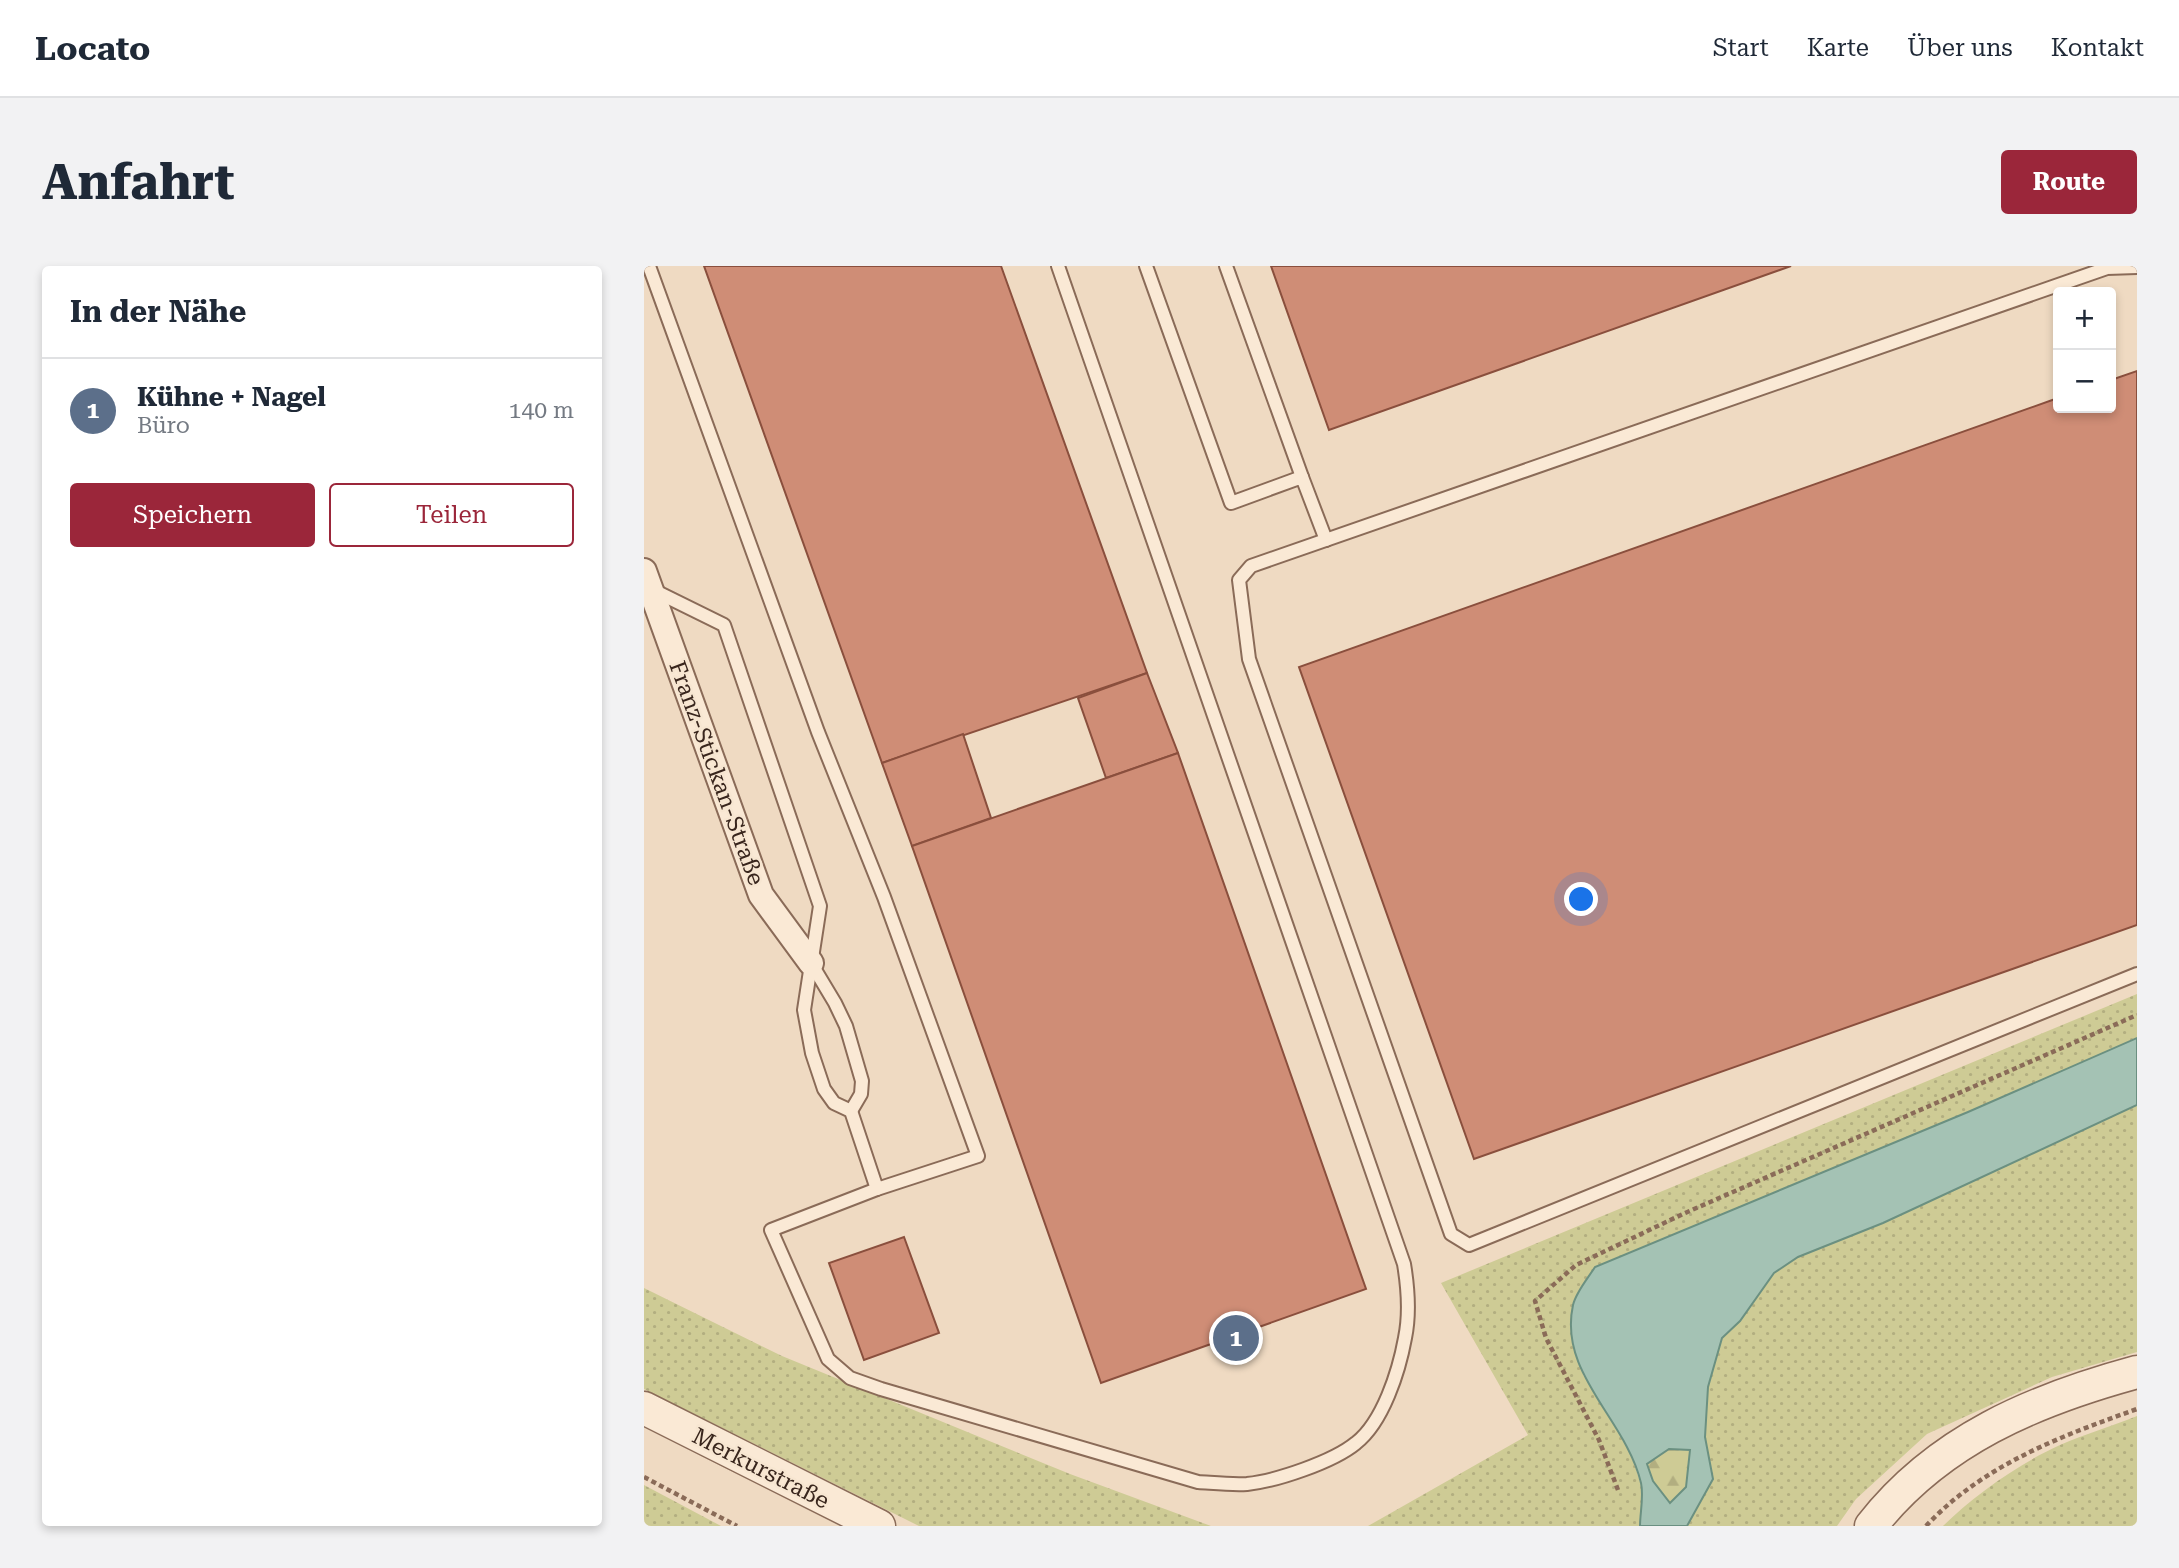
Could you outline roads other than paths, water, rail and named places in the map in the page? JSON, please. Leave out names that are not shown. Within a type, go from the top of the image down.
[{"type":"street","name":"Franz-Stickan-Straße","points":[[647,580],[761,895],[811,963]]},
{"type":"street","points":[[1871,1526],[1888,1504],[1928,1466],[1980,1431],[2043,1402],[2137,1372]]},
{"type":"street","name":"Merkurstraße","points":[[644,1408],[879,1526]]},
{"type":"lane","points":[[649,266],[818,732],[884,897],[978,1156],[877,1189],[771,1230],[828,1359],[850,1378],[1198,1482],[1247,1484],[1311,1467],[1357,1443],[1380,1415],[1395,1376],[1405,1337],[1408,1292],[1404,1264],[1058,266]]},
{"type":"lane","points":[[1146,266],[1231,503],[1302,477]]},
{"type":"lane","points":[[1226,266],[1326,540]]},
{"type":"lane","points":[[2137,267],[2107,268],[1251,566],[1239,580],[1249,659],[1451,1234],[1469,1245],[2137,974]]},
{"type":"lane","points":[[647,580],[723,625],[820,906],[804,1010],[812,1053],[824,1089],[834,1103],[851,1111],[877,1189]]},
{"type":"lane","points":[[811,963],[841,1014],[862,1081],[861,1094],[851,1111]]},
{"type":"place","name":"Kühne + Nagel","points":[[1236,1338]]}]
